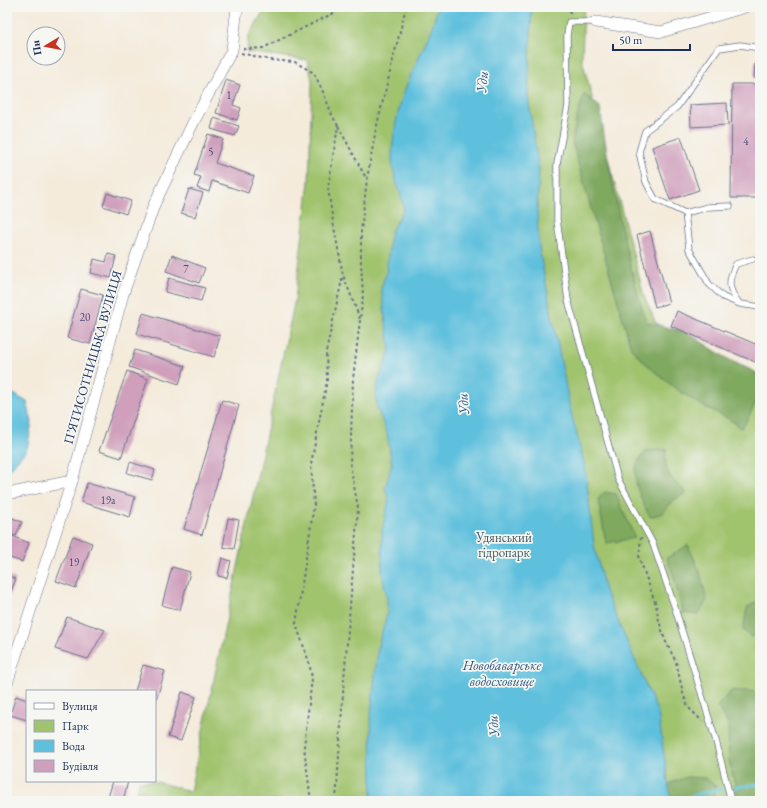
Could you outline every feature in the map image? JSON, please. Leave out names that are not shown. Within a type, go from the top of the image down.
[{"type":"street","points":[[232,50],[237,7]]},
{"type":"street","points":[[596,22],[661,32],[745,7]]},
{"type":"street","name":"П’ЯТИСОТНИЦЬКА ВУЛИЦЯ","points":[[7,683],[72,481],[123,294],[154,205],[193,123],[232,50]]},
{"type":"street","points":[[7,494],[72,481]]},
{"type":"lane","points":[[596,22],[569,22],[568,106],[557,164],[557,220],[568,300],[592,393],[618,479],[653,544],[674,605],[712,729],[731,801]]},
{"type":"lane","points":[[730,206],[708,207],[685,213],[655,199],[646,182],[639,152],[645,131],[677,107],[719,48],[740,45],[760,48]]},
{"type":"lane","points":[[685,213],[689,249],[709,284],[723,297],[740,304],[760,307]]},
{"type":"lane","points":[[740,304],[731,293],[730,276],[736,264],[753,259]]},
{"type":"path","points":[[232,50],[263,48],[346,7]]},
{"type":"path","points":[[336,801],[358,508],[350,464],[353,380],[363,295],[361,230],[367,179],[376,129],[406,7]]},
{"type":"path","points":[[232,50],[270,60],[296,62],[314,74],[338,126],[367,179]]},
{"type":"path","points":[[338,126],[328,188],[343,275],[361,320]]},
{"type":"path","points":[[311,801],[304,747],[312,678],[309,662],[296,624],[314,505],[312,464],[327,380],[326,352],[343,275]]},
{"type":"path","points":[[641,522],[639,557],[656,605],[658,621],[664,640],[676,662],[683,694],[688,707],[696,716],[712,729]]},
{"type":"green space","name":"Удянський гідропарк","points":[[266,7],[584,7],[582,59],[644,296],[656,323],[756,381],[760,389],[760,801],[136,801],[139,782],[156,782],[190,791],[295,299],[309,181],[312,80],[307,60],[247,52],[248,37]]},
{"type":"green space","points":[[584,94],[600,107],[608,161],[619,215],[631,269],[646,322],[686,332],[728,359],[757,373],[759,396],[745,424],[741,428],[720,414],[698,403],[681,392],[654,371],[631,348],[572,142],[576,121]]},
{"type":"green space","points":[[666,449],[667,470],[672,479],[687,493],[674,500],[663,513],[650,517],[638,490],[635,475],[636,468],[646,451]]},
{"type":"green space","points":[[605,492],[616,494],[635,538],[606,543],[598,499]]},
{"type":"green space","points":[[688,545],[700,572],[707,600],[698,615],[683,613],[674,577],[667,558]]},
{"type":"green space","points":[[760,599],[760,635],[751,637],[743,630],[747,608]]},
{"type":"green space","points":[[732,690],[760,692],[760,801],[739,801],[729,760],[728,724],[717,706]]},
{"type":"green space","points":[[687,777],[705,778],[716,786],[713,801],[671,801],[668,784]]},
{"type":"water","name":"Новобаварське водосховище","points":[[438,7],[532,7],[528,97],[539,170],[537,211],[539,248],[570,408],[585,466],[594,545],[605,591],[658,713],[671,801],[372,801],[371,715],[378,646],[387,614],[387,599],[382,573],[382,530],[389,499],[385,488],[392,464],[387,433],[377,408],[376,392],[379,379],[390,351],[381,288],[386,274],[391,231],[404,209],[393,171],[392,150],[396,120],[401,101],[428,36]]},
{"type":"water","points":[[7,390],[27,402],[32,422],[27,449],[10,469],[7,470]]},
{"type":"building","points":[[755,61],[760,61],[760,78],[754,78]]},
{"type":"building","points":[[226,80],[240,85],[233,105],[241,108],[237,120],[216,113]]},
{"type":"building","points":[[732,84],[760,84],[760,198],[731,198]]},
{"type":"building","points":[[727,103],[728,125],[691,127],[690,105]]},
{"type":"building","points":[[214,118],[239,126],[235,136],[211,129]]},
{"type":"building","points":[[208,134],[223,139],[215,163],[254,176],[248,193],[212,181],[209,192],[197,188],[201,177],[194,175]]},
{"type":"building","points":[[681,137],[699,190],[670,200],[652,147]]},
{"type":"building","points":[[189,189],[203,193],[195,217],[181,213]]},
{"type":"building","points":[[107,193],[131,201],[126,214],[103,206]]},
{"type":"building","points":[[759,217],[760,267],[758,267]]},
{"type":"building","points":[[650,231],[669,303],[655,307],[637,235]]},
{"type":"building","points":[[108,254],[116,256],[111,278],[91,273],[94,259],[106,262]]},
{"type":"building","points":[[172,255],[205,268],[199,283],[166,271]]},
{"type":"building","points":[[169,278],[205,288],[201,301],[165,292]]},
{"type":"building","points":[[81,289],[103,295],[90,344],[67,338]]},
{"type":"building","points":[[677,311],[760,346],[760,364],[671,326]]},
{"type":"building","points":[[143,313],[220,336],[214,357],[137,334]]},
{"type":"building","points":[[135,350],[185,366],[179,384],[129,367]]},
{"type":"building","points":[[127,371],[148,379],[121,458],[99,451]]},
{"type":"building","points":[[222,400],[239,405],[202,535],[184,529]]},
{"type":"building","points":[[130,462],[155,470],[152,480],[127,473]]},
{"type":"building","points":[[87,483],[135,497],[130,517],[81,502]]},
{"type":"building","points":[[10,517],[22,522],[16,536],[7,533],[7,524]]},
{"type":"building","points":[[228,518],[239,520],[234,549],[223,547]]},
{"type":"building","points":[[7,534],[29,543],[22,562],[7,557]]},
{"type":"building","points":[[73,536],[92,543],[76,588],[56,581]]},
{"type":"building","points":[[222,558],[231,561],[227,578],[218,576]]},
{"type":"building","points":[[172,567],[190,572],[180,610],[162,605]]},
{"type":"building","points":[[7,575],[16,579],[7,601]]},
{"type":"building","points":[[67,617],[105,630],[88,659],[55,649]]},
{"type":"building","points":[[143,665],[165,671],[156,701],[156,690],[135,690]]},
{"type":"building","points":[[182,692],[196,697],[181,741],[168,737]]},
{"type":"building","points":[[16,696],[26,700],[26,720],[10,715]]},
{"type":"building","points":[[113,782],[128,782],[123,801],[107,801]]},
{"type":"waterway","points":[[735,787],[760,784]]},
{"type":"waterway","points":[[683,801],[697,794],[722,789]]},
{"type":"water label","name":"Уди","points":[[482,82]]},
{"type":"water label","name":"Уди","points":[[463,404]]},
{"type":"water label","name":"Уди","points":[[493,726]]}]
